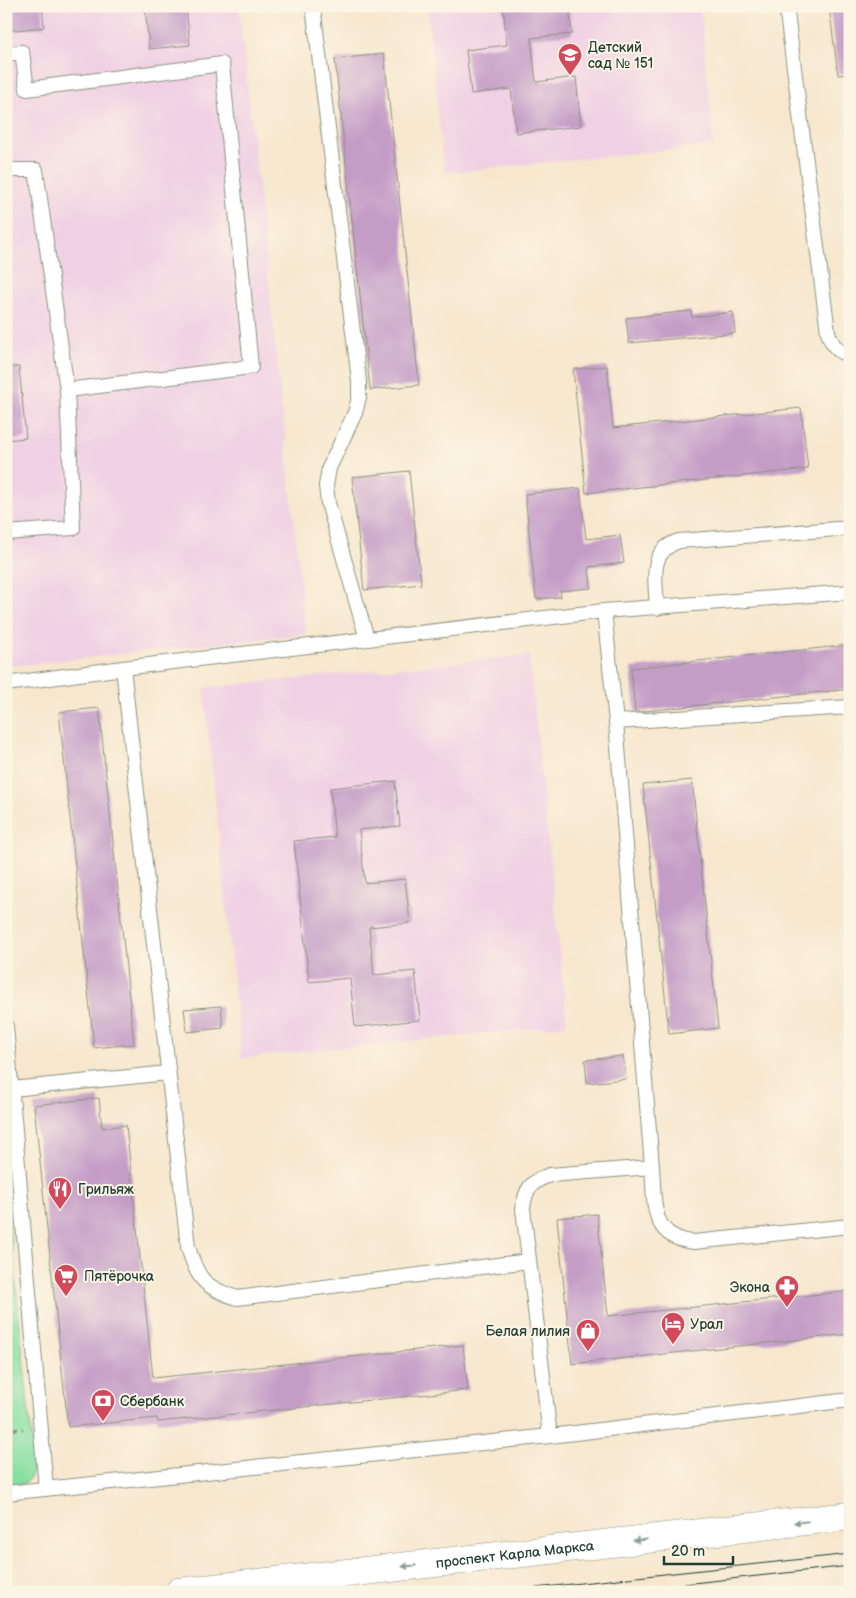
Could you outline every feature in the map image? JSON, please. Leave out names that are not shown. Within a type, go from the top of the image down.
[{"type":"main road","name":"проспект Карла Маркса","points":[[179,1592],[850,1516]]},
{"type":"lane","points":[[314,6],[359,397],[355,413],[329,468],[326,486],[328,503],[367,639]]},
{"type":"lane","points":[[786,6],[828,332],[831,342],[838,350],[846,355],[850,355]]},
{"type":"lane","points":[[6,54],[22,52],[27,89],[222,64],[251,367],[67,390]]},
{"type":"lane","points":[[6,170],[36,170],[67,390],[73,528],[6,533]]},
{"type":"lane","points":[[656,608],[655,568],[657,558],[662,550],[670,544],[679,541],[850,528]]},
{"type":"lane","points":[[6,684],[122,668],[604,611],[850,592]]},
{"type":"lane","points":[[604,611],[616,722],[656,1212],[660,1224],[669,1235],[680,1241],[694,1242],[850,1226]]},
{"type":"lane","points":[[122,668],[188,1247],[194,1269],[205,1282],[218,1292],[238,1298],[528,1261]]},
{"type":"lane","points":[[616,722],[850,708]]},
{"type":"lane","points":[[6,1026],[46,1489]]},
{"type":"lane","points":[[12,1089],[168,1073]]},
{"type":"lane","points":[[550,1436],[528,1261],[523,1209],[524,1197],[530,1186],[539,1178],[550,1175],[652,1167]]},
{"type":"lane","points":[[6,1494],[550,1436],[850,1400]]},
{"type":"shaded area","points":[[6,6],[239,6],[306,634],[12,666],[6,662]]},
{"type":"shaded area","name":"Детский сад № 151","points":[[427,6],[700,6],[714,145],[444,173]]},
{"type":"shaded area","points":[[529,655],[567,1025],[241,1058],[204,688]]},
{"type":"green space","points":[[6,1189],[34,1462],[27,1482],[6,1486]]},
{"type":"building","points":[[6,6],[42,6],[44,27],[6,31]]},
{"type":"building","points":[[145,6],[186,6],[190,45],[149,49]]},
{"type":"building","points":[[503,6],[569,6],[572,34],[531,38],[536,82],[576,77],[581,126],[516,133],[511,89],[471,94],[466,50],[507,45]]},
{"type":"building","points":[[829,6],[850,6],[850,74],[838,75]]},
{"type":"building","points":[[384,54],[419,385],[370,390],[335,59]]},
{"type":"building","points":[[691,311],[692,317],[733,312],[735,333],[629,343],[626,318]]},
{"type":"building","points":[[607,366],[613,428],[801,408],[808,469],[586,493],[573,369]]},
{"type":"building","points":[[6,367],[19,367],[26,438],[6,440]]},
{"type":"building","points":[[409,471],[421,584],[364,590],[352,477]]},
{"type":"building","points":[[580,488],[586,539],[620,535],[624,563],[589,567],[591,588],[560,591],[561,597],[536,599],[525,494]]},
{"type":"building","points":[[850,645],[850,689],[635,712],[631,668]]},
{"type":"building","points":[[99,708],[134,1044],[94,1048],[59,712]]},
{"type":"building","points":[[692,780],[718,1028],[669,1034],[643,785]]},
{"type":"building","points":[[395,781],[400,826],[359,830],[365,883],[405,879],[410,923],[369,927],[374,975],[415,971],[420,1020],[355,1027],[350,978],[309,982],[294,841],[335,837],[330,788]]},
{"type":"building","points":[[221,1006],[223,1028],[187,1032],[184,1009]]},
{"type":"building","points":[[623,1056],[626,1079],[587,1083],[585,1060]]},
{"type":"building","points":[[99,1098],[102,1128],[126,1125],[153,1378],[463,1345],[468,1390],[158,1422],[157,1418],[68,1427],[34,1105]]},
{"type":"building","points":[[597,1214],[608,1316],[850,1291],[850,1334],[572,1364],[557,1218]]},
{"type":"tram line","points":[[498,1592],[850,1554]]},
{"type":"tram line","points":[[610,1592],[850,1566]]},
{"type":"place","name":"Детский сад № 151","points":[[570,76]]},
{"type":"place","name":"Грильяж","points":[[60,1210]]},
{"type":"place","name":"Пятёрочка","points":[[66,1297]]},
{"type":"place","name":"Экона","points":[[787,1308]]},
{"type":"place","name":"Урал","points":[[673,1345]]},
{"type":"place","name":"Белая лилия","points":[[588,1352]]},
{"type":"place","name":"Сбербанк","points":[[103,1422]]}]
